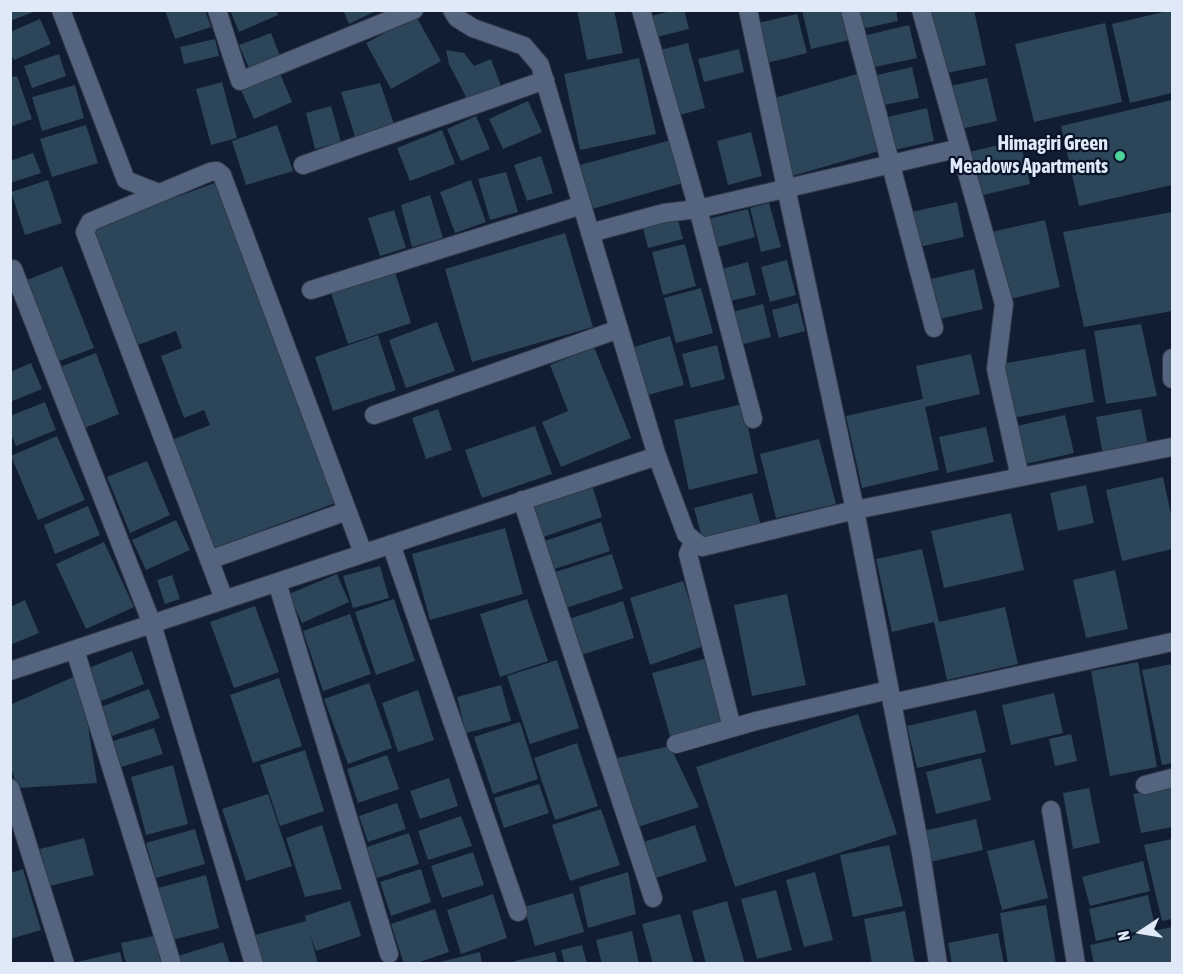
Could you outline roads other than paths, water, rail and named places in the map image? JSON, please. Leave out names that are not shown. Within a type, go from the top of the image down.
[{"type":"street","points":[[61,10],[126,180],[159,193]]},
{"type":"street","points":[[217,10],[240,81],[414,10]]},
{"type":"street","points":[[452,10],[457,18],[473,28],[524,46],[542,73],[657,456],[686,534],[693,542],[702,547],[855,510],[1173,447]]},
{"type":"street","points":[[641,10],[698,209],[753,418]]},
{"type":"street","points":[[748,10],[855,510],[921,853],[938,963]]},
{"type":"street","points":[[850,10],[934,328]]},
{"type":"street","points":[[921,10],[1004,303],[1005,315],[996,369],[1020,477]]},
{"type":"street","points":[[303,165],[542,73]]},
{"type":"street","points":[[590,233],[664,213],[698,209],[960,148]]},
{"type":"street","points":[[224,599],[85,232],[90,222],[210,172],[217,171],[222,175],[363,553]]},
{"type":"street","points":[[311,290],[582,205]]},
{"type":"street","points":[[13,269],[152,624],[254,963]]},
{"type":"street","points":[[374,415],[619,329]]},
{"type":"street","points":[[1173,358],[1173,379]]},
{"type":"street","points":[[10,671],[657,456]]},
{"type":"street","points":[[522,500],[653,898]]},
{"type":"street","points":[[209,560],[347,511]]},
{"type":"street","points":[[693,542],[688,554],[732,728]]},
{"type":"street","points":[[392,544],[518,912]]},
{"type":"street","points":[[277,582],[389,954]]},
{"type":"street","points":[[676,744],[732,728],[1173,642]]},
{"type":"street","points":[[75,650],[172,963]]},
{"type":"street","points":[[1145,785],[1173,778]]},
{"type":"street","points":[[10,788],[65,963]]},
{"type":"street","points":[[1051,810],[1076,963]]},
{"type":"place","name":"Himagiri Green Meadows Apartments","points":[[1120,156]]}]
